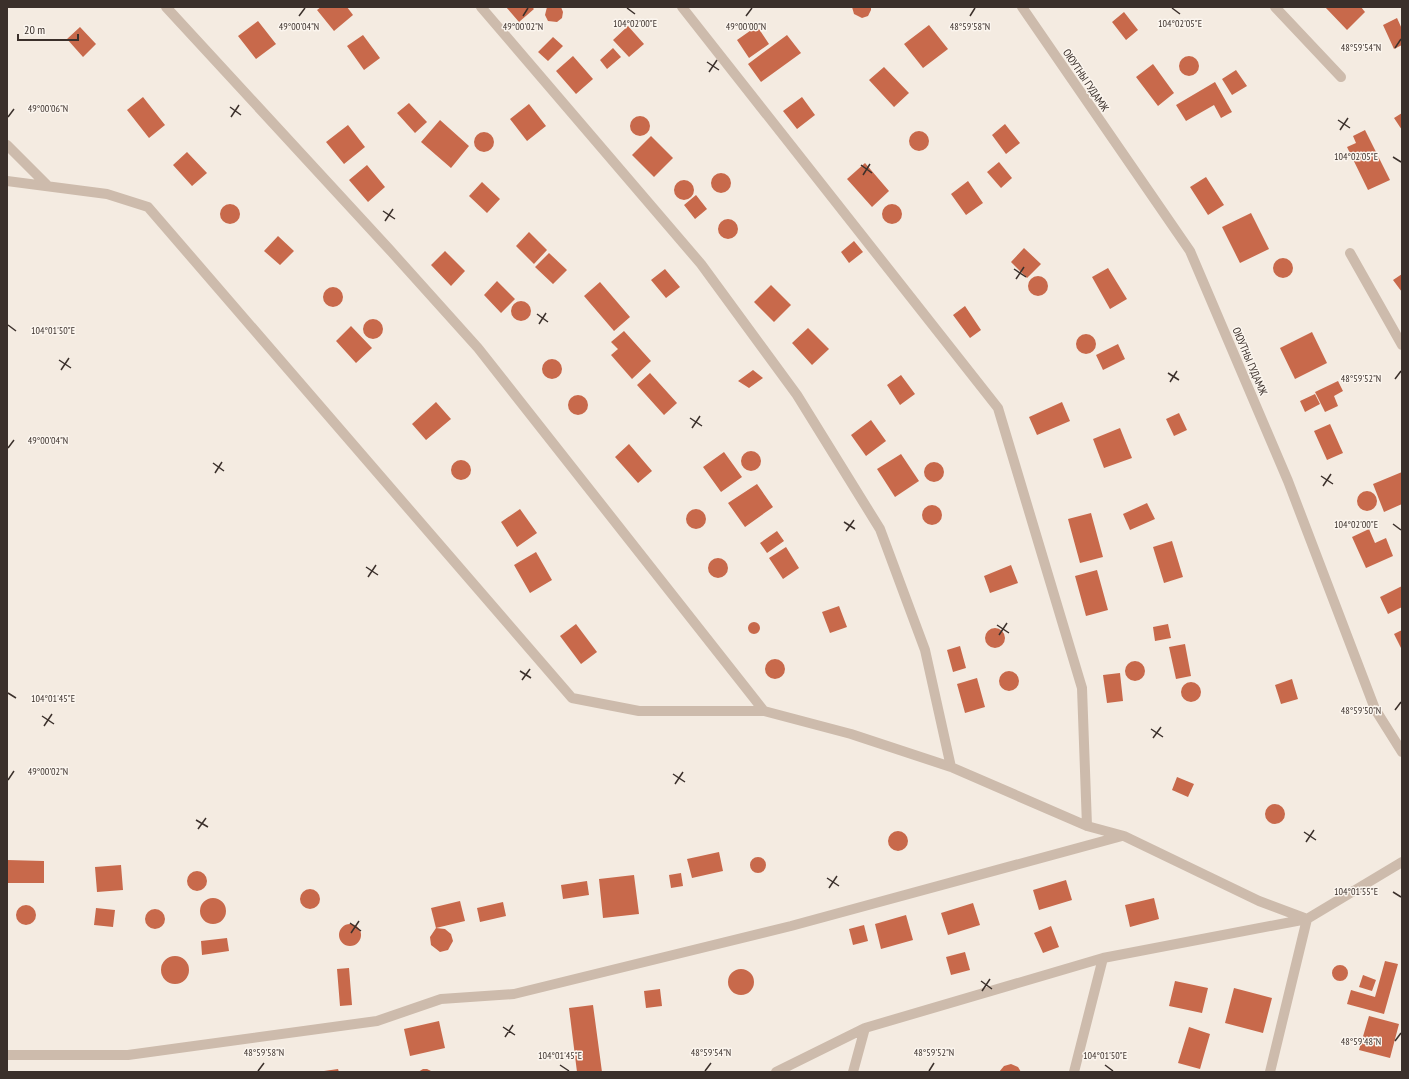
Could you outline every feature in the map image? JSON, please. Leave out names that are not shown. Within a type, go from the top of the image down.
[{"type":"street","points":[[166,7],[478,348],[764,711]]},
{"type":"street","points":[[480,7],[701,264],[797,394],[880,529],[925,650],[951,767]]},
{"type":"street","points":[[682,7],[998,408],[1082,688],[1088,826]]},
{"type":"street","name":"ОЮУТНЫ ГУДАМЖ","points":[[1022,7],[1190,251],[1288,481],[1375,709],[1402,752]]},
{"type":"street","points":[[1275,7],[1341,77]]},
{"type":"street","points":[[7,145],[48,186]]},
{"type":"street","points":[[7,181],[107,194],[148,208],[572,698],[639,711],[764,711],[852,734],[951,767],[1088,826],[1124,836],[1259,901],[1307,919]]},
{"type":"street","points":[[1350,253],[1402,345]]},
{"type":"street","points":[[7,1055],[128,1055],[377,1021],[441,999],[514,994],[776,930],[1124,836]]},
{"type":"street","points":[[776,1072],[865,1028],[1103,958],[1307,919],[1402,862]]},
{"type":"street","points":[[1270,1072],[1307,919]]},
{"type":"street","points":[[1074,1072],[1103,958]]},
{"type":"street","points":[[853,1072],[865,1028]]},
{"type":"building","points":[[321,7],[347,7],[353,15],[334,31],[317,10]]},
{"type":"building","points":[[506,7],[532,7],[534,9],[519,22]]},
{"type":"building","points":[[547,7],[561,7],[563,12],[562,18],[557,22],[548,21],[545,15]]},
{"type":"building","points":[[852,7],[871,7],[871,10],[868,16],[862,18],[854,14]]},
{"type":"building","points":[[1325,7],[1361,7],[1365,12],[1347,30]]},
{"type":"building","points":[[1124,12],[1138,30],[1126,40],[1112,22]]},
{"type":"building","points":[[1397,18],[1402,29],[1402,45],[1394,49],[1383,25]]},
{"type":"building","points":[[258,21],[276,44],[256,59],[238,36]]},
{"type":"building","points":[[929,25],[948,49],[923,68],[904,44]]},
{"type":"building","points":[[628,26],[644,44],[629,57],[613,40]]},
{"type":"building","points":[[757,26],[769,44],[749,58],[737,40]]},
{"type":"building","points":[[80,27],[96,44],[83,57],[67,39]]},
{"type":"building","points":[[363,35],[380,58],[364,70],[347,46]]},
{"type":"building","points":[[787,35],[801,53],[761,82],[748,64]]},
{"type":"building","points":[[553,37],[563,46],[548,61],[538,52]]},
{"type":"building","points":[[613,48],[621,57],[607,69],[600,60]]},
{"type":"building","points":[[573,56],[593,79],[576,94],[556,71]]},
{"type":"building","points":[[1189,56],[1196,59],[1199,66],[1196,73],[1189,76],[1182,73],[1179,66],[1182,59]]},
{"type":"building","points":[[1153,64],[1174,93],[1158,106],[1136,77]]},
{"type":"building","points":[[884,67],[909,93],[894,107],[869,80]]},
{"type":"building","points":[[1236,70],[1247,86],[1232,95],[1222,79]]},
{"type":"building","points":[[1215,82],[1232,112],[1221,118],[1214,105],[1186,121],[1176,105]]},
{"type":"building","points":[[143,97],[165,125],[149,138],[127,110]]},
{"type":"building","points":[[802,97],[815,115],[797,129],[783,111]]},
{"type":"building","points":[[409,103],[427,122],[415,133],[397,113]]},
{"type":"building","points":[[529,104],[546,126],[527,141],[510,119]]},
{"type":"building","points":[[1402,113],[1402,130],[1394,118]]},
{"type":"building","points":[[640,116],[647,119],[650,126],[647,133],[640,136],[633,133],[630,126],[633,119]]},
{"type":"building","points":[[440,120],[469,146],[451,168],[421,142]]},
{"type":"building","points":[[1005,124],[1020,143],[1006,154],[992,135]]},
{"type":"building","points":[[348,125],[365,147],[344,164],[326,142]]},
{"type":"building","points":[[1365,130],[1390,180],[1368,190],[1347,147],[1356,143],[1353,136]]},
{"type":"building","points":[[919,131],[926,134],[929,141],[926,148],[919,151],[912,148],[909,141],[912,134]]},
{"type":"building","points":[[484,132],[491,135],[494,142],[491,149],[484,152],[477,149],[474,142],[477,135]]},
{"type":"building","points":[[651,136],[673,158],[654,177],[632,155]]},
{"type":"building","points":[[187,152],[207,173],[192,186],[173,165]]},
{"type":"building","points":[[999,162],[1012,178],[1001,188],[987,172]]},
{"type":"building","points":[[865,163],[889,191],[872,207],[847,179]]},
{"type":"building","points":[[367,165],[385,187],[368,202],[349,180]]},
{"type":"building","points":[[721,173],[728,176],[731,183],[728,190],[721,193],[714,190],[711,183],[714,176]]},
{"type":"building","points":[[1206,177],[1224,205],[1208,215],[1190,187]]},
{"type":"building","points":[[684,180],[691,183],[694,190],[691,197],[684,200],[677,197],[674,190],[677,183]]},
{"type":"building","points":[[968,181],[983,203],[966,215],[951,194]]},
{"type":"building","points":[[482,182],[500,199],[487,213],[469,196]]},
{"type":"building","points":[[696,195],[707,209],[695,219],[684,205]]},
{"type":"building","points":[[230,204],[237,207],[240,214],[237,221],[230,224],[223,221],[220,214],[223,207]]},
{"type":"building","points":[[892,204],[899,207],[902,214],[899,221],[892,224],[885,221],[882,214],[885,207]]},
{"type":"building","points":[[1251,213],[1269,249],[1240,263],[1222,227]]},
{"type":"building","points":[[728,219],[735,222],[738,229],[735,236],[728,239],[721,236],[718,229],[721,222]]},
{"type":"building","points":[[529,232],[547,250],[534,264],[516,246]]},
{"type":"building","points":[[278,236],[294,251],[280,265],[264,251]]},
{"type":"building","points":[[854,241],[863,252],[849,263],[841,252]]},
{"type":"building","points":[[1024,248],[1041,264],[1027,278],[1011,262]]},
{"type":"building","points":[[445,251],[465,271],[451,286],[431,265]]},
{"type":"building","points":[[549,253],[567,270],[553,284],[535,267]]},
{"type":"building","points":[[1283,258],[1290,261],[1293,268],[1290,275],[1283,278],[1276,275],[1273,268],[1276,261]]},
{"type":"building","points":[[1108,268],[1127,299],[1110,309],[1092,277]]},
{"type":"building","points":[[665,269],[680,287],[666,298],[651,280]]},
{"type":"building","points":[[1402,274],[1402,292],[1393,280]]},
{"type":"building","points":[[1038,276],[1045,279],[1048,286],[1045,293],[1038,296],[1031,293],[1028,286],[1031,279]]},
{"type":"building","points":[[497,281],[515,299],[501,313],[484,295]]},
{"type":"building","points":[[600,282],[630,317],[614,331],[584,296]]},
{"type":"building","points":[[771,285],[791,305],[774,322],[754,302]]},
{"type":"building","points":[[333,287],[340,290],[343,297],[340,304],[333,307],[326,304],[323,297],[326,290]]},
{"type":"building","points":[[521,301],[528,304],[531,311],[528,318],[521,321],[514,318],[511,311],[514,304]]},
{"type":"building","points":[[965,306],[981,330],[970,338],[953,315]]},
{"type":"building","points":[[373,319],[380,322],[383,329],[380,336],[373,339],[366,336],[363,329],[366,322]]},
{"type":"building","points":[[351,326],[372,348],[356,363],[336,341]]},
{"type":"building","points":[[808,328],[829,349],[812,365],[792,343]]},
{"type":"building","points":[[624,331],[651,361],[632,379],[611,355],[618,349],[611,342]]},
{"type":"building","points":[[1312,332],[1327,363],[1295,379],[1280,348]]},
{"type":"building","points":[[1086,334],[1093,337],[1096,344],[1093,351],[1086,354],[1079,351],[1076,344],[1079,337]]},
{"type":"building","points":[[1118,344],[1125,359],[1103,370],[1096,355]]},
{"type":"building","points":[[552,359],[559,362],[562,369],[559,376],[552,379],[545,376],[542,369],[545,362]]},
{"type":"building","points":[[753,370],[763,378],[749,388],[738,381]]},
{"type":"building","points":[[650,373],[677,403],[664,415],[637,385]]},
{"type":"building","points":[[901,375],[915,394],[900,405],[887,385]]},
{"type":"building","points":[[1338,381],[1343,391],[1334,396],[1338,406],[1325,412],[1315,392]]},
{"type":"building","points":[[1315,394],[1320,404],[1305,412],[1300,401]]},
{"type":"building","points":[[578,395],[585,398],[588,405],[585,412],[578,415],[571,412],[568,405],[571,398]]},
{"type":"building","points":[[436,402],[451,419],[426,440],[412,424]]},
{"type":"building","points":[[1062,402],[1070,421],[1037,435],[1029,417]]},
{"type":"building","points":[[1179,413],[1187,430],[1174,436],[1166,419]]},
{"type":"building","points":[[871,420],[886,441],[866,456],[851,435]]},
{"type":"building","points":[[1330,424],[1343,453],[1327,460],[1314,431]]},
{"type":"building","points":[[1120,428],[1132,458],[1104,468],[1093,439]]},
{"type":"building","points":[[629,444],[652,471],[638,483],[615,457]]},
{"type":"building","points":[[751,451],[758,454],[761,461],[758,468],[751,471],[744,468],[741,461],[744,454]]},
{"type":"building","points":[[724,452],[742,477],[721,492],[703,467]]},
{"type":"building","points":[[901,454],[919,481],[895,497],[877,469]]},
{"type":"building","points":[[461,460],[468,463],[471,470],[468,477],[461,480],[454,477],[451,470],[454,463]]},
{"type":"building","points":[[934,462],[941,465],[944,472],[941,479],[934,482],[927,479],[924,472],[927,465]]},
{"type":"building","points":[[1402,472],[1402,504],[1384,512],[1373,484]]},
{"type":"building","points":[[757,484],[773,507],[745,527],[728,503]]},
{"type":"building","points":[[1367,491],[1374,494],[1377,501],[1374,508],[1367,511],[1360,508],[1357,501],[1360,494]]},
{"type":"building","points":[[1147,503],[1155,519],[1130,530],[1123,514]]},
{"type":"building","points":[[932,505],[939,508],[942,515],[939,522],[932,525],[925,522],[922,515],[925,508]]},
{"type":"building","points":[[520,509],[537,533],[517,547],[501,522]]},
{"type":"building","points":[[696,509],[703,512],[706,519],[703,526],[696,529],[689,526],[686,519],[689,512]]},
{"type":"building","points":[[1091,513],[1103,557],[1080,563],[1068,519]]},
{"type":"building","points":[[1369,529],[1375,543],[1386,538],[1393,556],[1366,568],[1352,537]]},
{"type":"building","points":[[777,531],[784,541],[767,553],[760,543]]},
{"type":"building","points":[[1172,541],[1183,577],[1164,583],[1153,547]]},
{"type":"building","points":[[786,547],[799,568],[783,579],[769,558]]},
{"type":"building","points":[[536,552],[552,580],[530,593],[514,565]]},
{"type":"building","points":[[718,558],[725,561],[728,568],[725,575],[718,578],[711,575],[708,568],[711,561]]},
{"type":"building","points":[[1011,565],[1018,583],[990,593],[984,576]]},
{"type":"building","points":[[1097,570],[1108,610],[1086,616],[1075,576]]},
{"type":"building","points":[[1402,586],[1402,607],[1388,614],[1380,597]]},
{"type":"building","points":[[839,606],[847,627],[830,633],[822,612]]},
{"type":"building","points":[[752,622],[756,622],[760,628],[756,634],[752,634],[748,630],[748,626]]},
{"type":"building","points":[[576,624],[597,652],[581,664],[560,636]]},
{"type":"building","points":[[1168,624],[1171,638],[1155,641],[1153,627]]},
{"type":"building","points":[[995,628],[1002,631],[1005,638],[1002,645],[995,648],[988,645],[985,638],[988,631]]},
{"type":"building","points":[[1402,630],[1402,650],[1394,634]]},
{"type":"building","points":[[1185,644],[1191,676],[1176,679],[1169,647]]},
{"type":"building","points":[[960,646],[966,668],[953,672],[947,650]]},
{"type":"building","points":[[775,659],[782,662],[785,669],[782,676],[775,679],[768,676],[765,669],[768,662]]},
{"type":"building","points":[[1135,661],[1142,664],[1145,671],[1142,678],[1135,681],[1128,678],[1125,671],[1128,664]]},
{"type":"building","points":[[1009,671],[1016,674],[1019,681],[1016,688],[1009,691],[1002,688],[999,681],[1002,674]]},
{"type":"building","points":[[1120,673],[1123,701],[1107,703],[1103,675]]},
{"type":"building","points":[[977,678],[985,707],[965,713],[957,684]]},
{"type":"building","points":[[1292,679],[1298,699],[1281,704],[1275,685]]},
{"type":"building","points":[[1191,682],[1198,685],[1201,692],[1198,699],[1191,702],[1184,699],[1181,692],[1184,685]]},
{"type":"building","points":[[1177,777],[1194,784],[1188,797],[1172,790]]},
{"type":"building","points":[[1275,804],[1282,807],[1285,814],[1282,821],[1275,824],[1268,821],[1265,814],[1268,807]]},
{"type":"building","points":[[898,831],[905,834],[908,841],[905,848],[898,851],[891,848],[888,841],[891,834]]},
{"type":"building","points":[[719,852],[723,871],[692,878],[687,859]]},
{"type":"building","points":[[755,857],[761,857],[766,862],[764,871],[761,873],[755,873],[750,868],[750,862]]},
{"type":"building","points":[[7,860],[44,861],[44,883],[7,883]]},
{"type":"building","points":[[121,865],[123,890],[97,892],[95,867]]},
{"type":"building","points":[[197,871],[204,874],[207,881],[204,888],[197,891],[190,888],[187,881],[190,874]]},
{"type":"building","points":[[681,873],[683,886],[671,888],[669,875]]},
{"type":"building","points":[[634,875],[639,914],[603,918],[599,879]]},
{"type":"building","points":[[1066,880],[1072,900],[1039,910],[1033,890]]},
{"type":"building","points":[[587,881],[589,895],[563,899],[561,885]]},
{"type":"building","points":[[310,889],[317,892],[320,899],[317,906],[310,909],[303,906],[300,899],[303,892]]},
{"type":"building","points":[[213,898],[222,902],[226,911],[222,920],[213,924],[204,920],[200,911],[204,902]]},
{"type":"building","points":[[1154,898],[1159,919],[1130,927],[1125,905]]},
{"type":"building","points":[[460,901],[465,921],[436,928],[431,908]]},
{"type":"building","points":[[503,902],[506,916],[480,922],[477,908]]},
{"type":"building","points":[[973,903],[980,925],[948,935],[941,913]]},
{"type":"building","points":[[26,905],[33,908],[36,915],[33,922],[26,925],[19,922],[16,915],[19,908]]},
{"type":"building","points":[[96,908],[115,910],[113,927],[94,925]]},
{"type":"building","points":[[155,909],[162,912],[165,919],[162,926],[155,929],[148,926],[145,919],[148,912]]},
{"type":"building","points":[[906,915],[913,940],[881,949],[875,924]]},
{"type":"building","points":[[350,924],[358,927],[361,935],[358,943],[350,946],[342,943],[339,935],[342,927]]},
{"type":"building","points":[[864,925],[868,941],[853,945],[849,929]]},
{"type":"building","points":[[1051,926],[1059,947],[1043,953],[1034,933]]},
{"type":"building","points":[[436,928],[445,929],[451,934],[453,941],[448,950],[440,952],[431,945],[430,937]]},
{"type":"building","points":[[227,938],[229,951],[202,955],[201,941]]},
{"type":"building","points":[[965,952],[970,970],[951,975],[946,957]]},
{"type":"building","points":[[175,956],[185,960],[189,970],[185,980],[175,984],[165,980],[161,970],[165,960]]},
{"type":"building","points":[[1385,961],[1398,964],[1384,1014],[1347,1004],[1351,990],[1375,997]]},
{"type":"building","points":[[1337,965],[1343,965],[1348,970],[1346,979],[1343,981],[1337,981],[1332,976],[1332,970]]},
{"type":"building","points":[[349,968],[352,1005],[340,1006],[337,969]]},
{"type":"building","points":[[741,969],[750,973],[754,982],[750,991],[741,995],[732,991],[728,982],[732,973]]},
{"type":"building","points":[[1363,975],[1376,980],[1372,991],[1359,987]]},
{"type":"building","points":[[1175,981],[1208,988],[1202,1013],[1169,1006]]},
{"type":"building","points":[[1234,988],[1272,998],[1263,1033],[1225,1023]]},
{"type":"building","points":[[660,989],[662,1006],[646,1008],[644,991]]},
{"type":"building","points":[[593,1005],[602,1072],[577,1072],[569,1008]]},
{"type":"building","points":[[1369,1016],[1399,1024],[1390,1058],[1359,1050]]},
{"type":"building","points":[[439,1021],[445,1048],[410,1056],[404,1029]]},
{"type":"building","points":[[1189,1027],[1210,1034],[1200,1069],[1178,1063]]},
{"type":"building","points":[[1011,1064],[1018,1067],[1021,1072],[999,1072],[1004,1066]]},
{"type":"building","points":[[338,1069],[339,1072],[324,1072],[324,1071]]},
{"type":"building","points":[[423,1069],[433,1072],[418,1072]]}]
